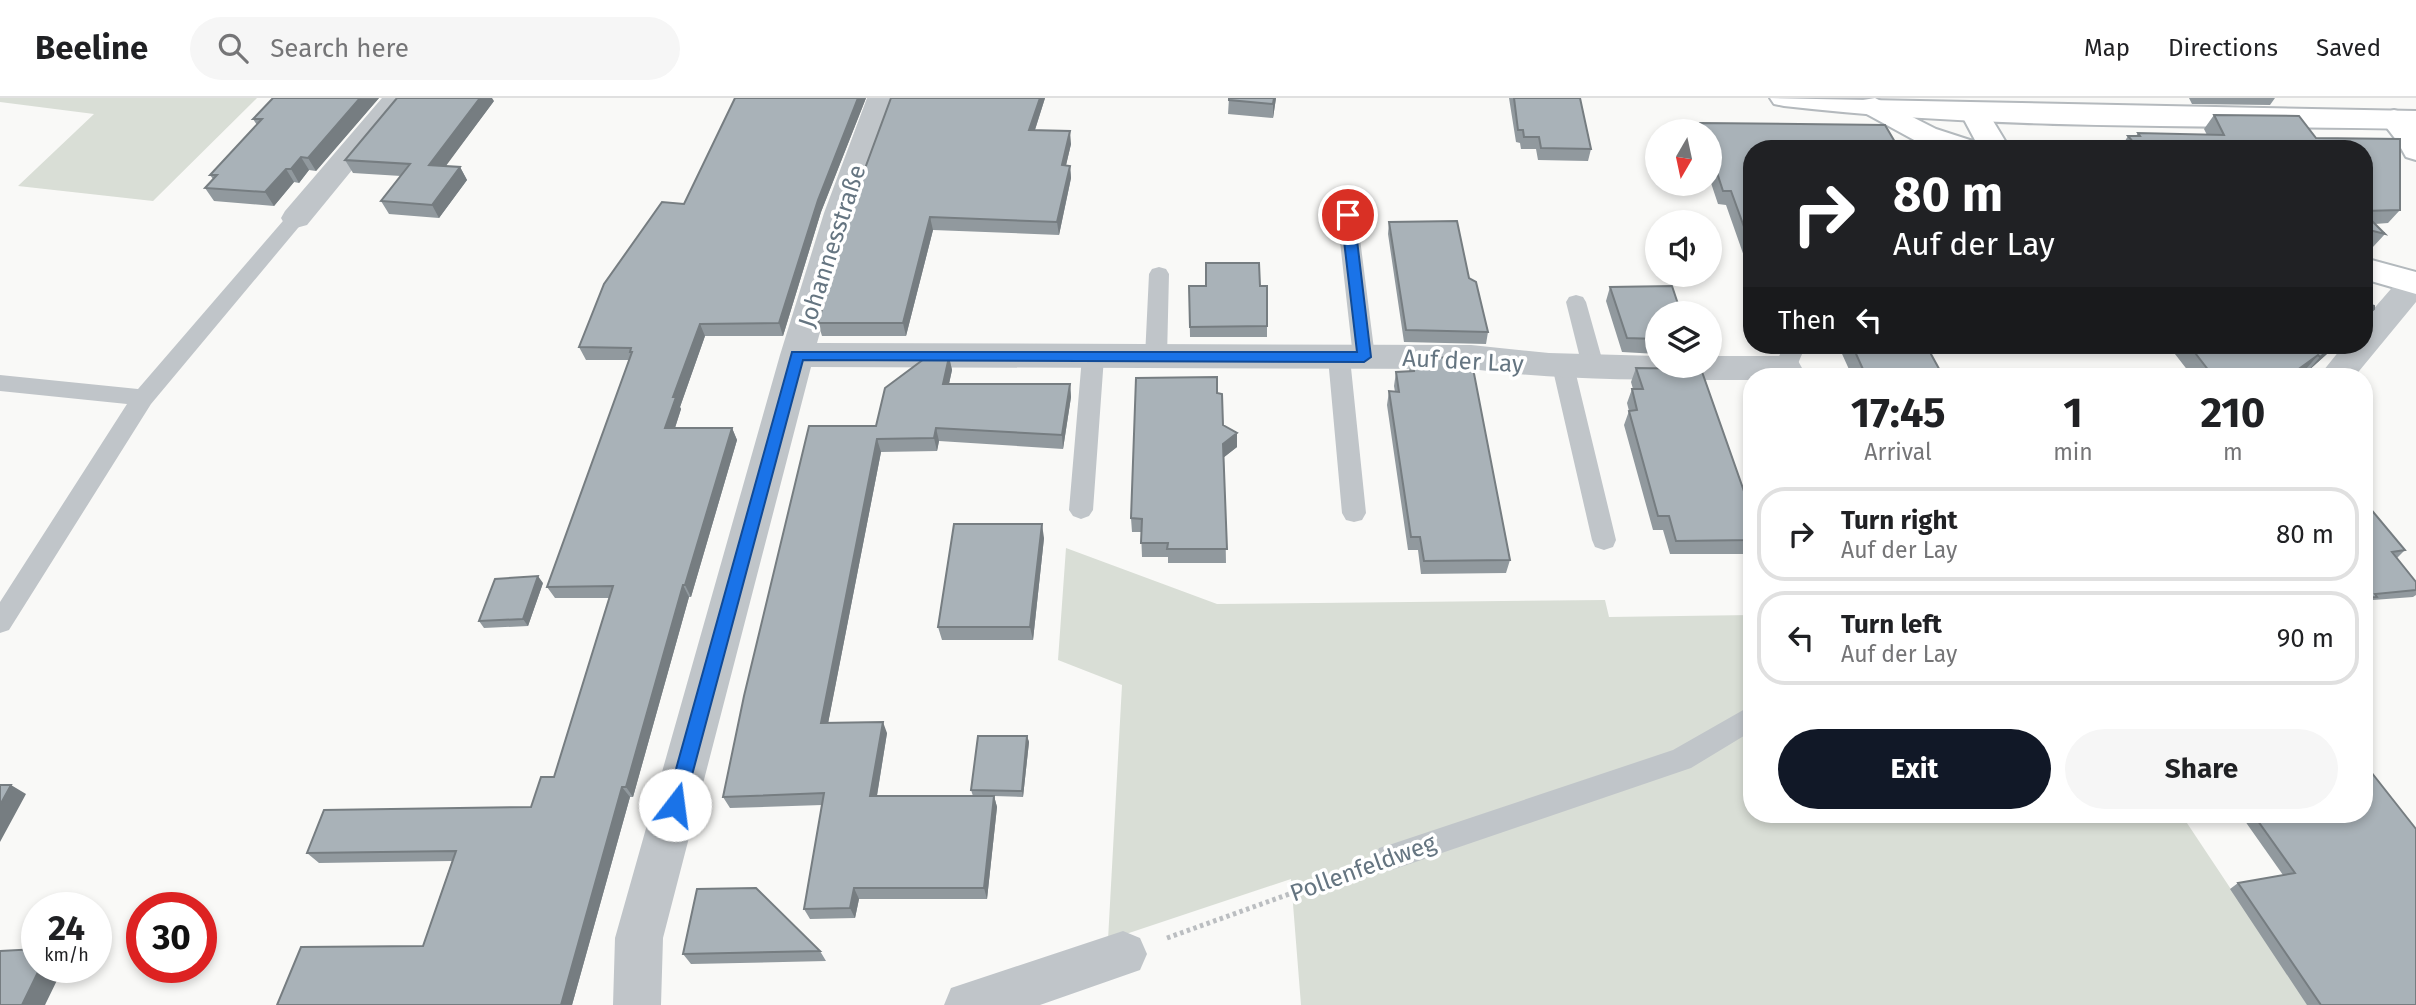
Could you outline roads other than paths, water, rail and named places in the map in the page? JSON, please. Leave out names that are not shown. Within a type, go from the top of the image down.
[{"type":"main road","points":[[1784,98],[1974,112],[2405,119],[2416,151]]},
{"type":"main road","points":[[1873,106],[1926,135],[1941,140]]},
{"type":"main road","points":[[1974,112],[1990,140]]},
{"type":"main road","points":[[2373,270],[2415,282]]},
{"type":"street","points":[[296,218],[397,98]]},
{"type":"street","name":"Johannesstraße","points":[[637,1005],[639,938],[797,355],[839,212],[881,98]]},
{"type":"street","points":[[2373,333],[2415,282]]},
{"type":"street","points":[[2343,368],[2355,354]]},
{"type":"street","name":"Auf der Lay","points":[[797,355],[1471,357],[1508,363],[1578,366],[1789,363]]},
{"type":"street","points":[[968,1005],[1123,954]]},
{"type":"lane","points":[[1348,215],[1354,513]]},
{"type":"lane","points":[[0,623],[143,398],[296,218]]},
{"type":"lane","points":[[1156,357],[1159,274]]},
{"type":"lane","points":[[1576,302],[1578,366],[1604,540]]},
{"type":"lane","points":[[1081,510],[1093,357]]},
{"type":"lane","points":[[0,383],[143,398]]},
{"type":"lane","name":"Pollenfeldweg","points":[[1389,858],[1681,759],[1743,722]]}]
